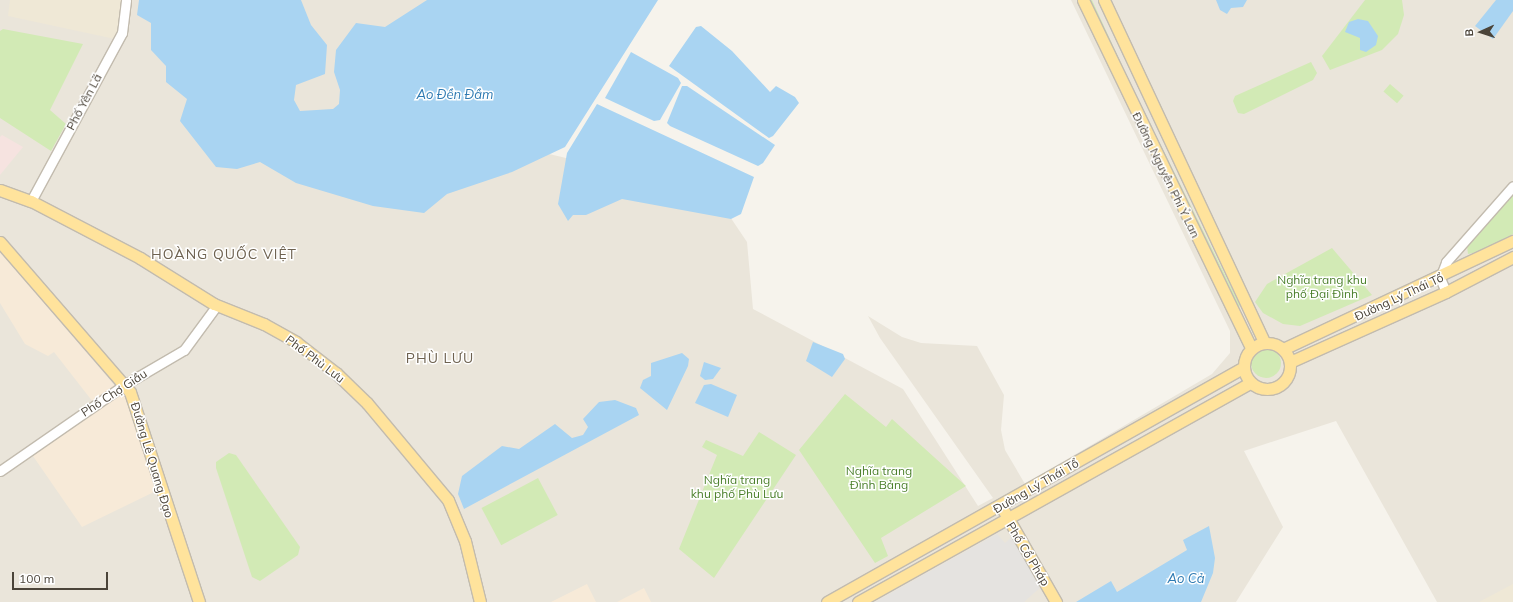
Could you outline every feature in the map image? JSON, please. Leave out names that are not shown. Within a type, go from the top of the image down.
[{"type":"main road","name":"Đường Nguyên Phi Ỷ Lan","points":[[1083,0],[1251,348]]},
{"type":"main road","name":"Đường Nguyên Phi Ỷ Lan","points":[[1104,0],[1264,342]]},
{"type":"main road","name":"Phố Phù Lưu","points":[[0,190],[31,201],[140,258],[217,305],[264,324],[296,342],[336,373],[368,405],[448,500],[465,541],[480,602]]},
{"type":"main road","name":"Đường Lý Thái Tổ","points":[[1283,349],[1440,278],[1513,241]]},
{"type":"main road","name":"Đường Lê Quang Đạo","points":[[0,242],[124,385],[136,403],[161,492],[199,602]]},
{"type":"main road","name":"Đường Lý Thái Tổ","points":[[1290,362],[1446,292],[1513,257]]},
{"type":"main road","points":[[1264,342],[1283,349],[1290,362],[1287,376],[1277,386],[1263,389],[1250,383],[1243,368],[1251,348],[1264,342]]},
{"type":"main road","name":"Đường Lý Thái Tổ","points":[[827,602],[842,598],[1243,368]]},
{"type":"main road","name":"Đường Lý Thái Tổ","points":[[858,602],[1008,521],[1250,383]]},
{"type":"main road","name":"Phố Cổ Pháp","points":[[1000,506],[1056,602]]},
{"type":"street","name":"Phố Yên Lã","points":[[31,201],[122,33],[126,0]]},
{"type":"street","points":[[1446,292],[1440,278],[1450,256],[1513,186]]},
{"type":"street","name":"Phố Chợ Giầu","points":[[0,471],[124,385],[184,350],[217,305]]},
{"type":"shaded area","points":[[0,0],[490,0],[511,145],[714,193],[747,242],[753,309],[903,389],[978,506],[993,498],[880,338],[868,316],[902,337],[921,343],[977,346],[1004,395],[1001,430],[1005,450],[1025,484],[1212,374],[1230,353],[1230,331],[1071,0],[1513,0],[1513,602],[1437,602],[1336,421],[1244,451],[1283,527],[1236,602],[0,602]]},
{"type":"shaded area","points":[[10,0],[125,0],[121,34],[115,39],[8,16]]},
{"type":"shaded area","points":[[2,135],[23,147],[0,175],[0,137]]},
{"type":"shaded area","points":[[0,252],[116,387],[93,402],[54,352],[48,356],[25,344],[0,303]]},
{"type":"shaded area","points":[[123,390],[136,415],[156,491],[82,527],[33,456]]},
{"type":"shaded area","points":[[997,534],[1005,543],[1012,537],[1043,585],[1024,602],[875,602]]},
{"type":"shaded area","points":[[587,584],[596,602],[551,602]]},
{"type":"shaded area","points":[[1513,584],[1513,602],[1479,602]]},
{"type":"shaded area","points":[[644,588],[651,602],[617,602]]},
{"type":"green space","points":[[1089,0],[1092,0],[1120,61],[1119,61]]},
{"type":"green space","points":[[1365,0],[1402,0],[1404,15],[1398,34],[1382,50],[1330,70],[1322,56]]},
{"type":"green space","points":[[3,29],[83,44],[50,110],[66,124],[51,151],[0,118],[0,31]]},
{"type":"green space","points":[[1311,62],[1317,73],[1313,80],[1244,114],[1238,113],[1233,101],[1235,96]]},
{"type":"green space","points":[[1390,84],[1404,96],[1397,103],[1383,92]]},
{"type":"green space","points":[[1136,95],[1240,305],[1239,308],[1237,308]]},
{"type":"green space","points":[[1513,193],[1513,234],[1483,251],[1468,254],[1467,246]]},
{"type":"green space","name":"Nghĩa trang khu phố Đại Đình","points":[[1332,248],[1372,295],[1300,326],[1283,324],[1263,313],[1255,302],[1267,284]]},
{"type":"green space","points":[[1266,348],[1277,352],[1281,363],[1277,374],[1266,378],[1255,374],[1251,363],[1255,352]]},
{"type":"green space","name":"Nghĩa trang Đình Bảng","points":[[845,394],[886,427],[892,419],[966,486],[881,538],[888,556],[875,563],[799,450]]},
{"type":"green space","name":"Nghĩa trang khu phố Phù Lưu","points":[[759,432],[796,455],[714,578],[679,549],[717,455],[702,447],[706,440],[743,456]]},
{"type":"green space","points":[[229,453],[236,455],[300,547],[298,555],[260,581],[252,577],[216,468],[216,462]]},
{"type":"green space","points":[[538,478],[558,515],[501,545],[481,508]]},
{"type":"water","name":"Ao Đền Đầm","points":[[139,0],[301,0],[311,25],[327,45],[325,74],[296,85],[294,100],[300,111],[333,109],[339,104],[340,90],[334,72],[336,50],[356,23],[385,27],[427,0],[658,0],[565,147],[512,172],[447,194],[424,213],[373,206],[296,183],[260,162],[237,169],[216,167],[180,121],[187,99],[166,82],[166,66],[151,50],[151,23],[137,15]]},
{"type":"water","points":[[1216,0],[1247,0],[1243,7],[1231,8],[1227,14],[1220,10]]},
{"type":"water","points":[[1496,0],[1513,0],[1513,11],[1493,39],[1475,26]]},
{"type":"water","points":[[1358,19],[1368,21],[1378,36],[1376,45],[1366,52],[1360,50],[1360,38],[1345,32],[1349,22]]},
{"type":"water","points":[[701,26],[732,51],[770,92],[776,86],[795,97],[799,103],[773,136],[769,138],[669,66],[696,27]]},
{"type":"water","points":[[631,52],[678,78],[681,83],[660,120],[654,121],[605,98]]},
{"type":"water","points":[[682,86],[687,86],[775,145],[763,163],[758,166],[670,126],[667,123]]},
{"type":"water","points":[[597,104],[754,177],[741,214],[731,219],[622,199],[586,215],[573,215],[568,221],[558,204],[567,153]]},
{"type":"water","points":[[813,342],[843,354],[845,359],[832,377],[806,361]]},
{"type":"water","points":[[682,353],[689,359],[688,366],[667,410],[640,388],[643,380],[651,376],[651,363]]},
{"type":"water","points":[[704,362],[721,368],[713,379],[705,380],[700,376]]},
{"type":"water","points":[[711,384],[737,395],[728,417],[695,403],[704,385]]},
{"type":"water","points":[[615,400],[636,408],[639,415],[464,509],[458,494],[462,476],[502,446],[519,449],[555,424],[572,438],[583,435],[588,427],[583,419],[599,402]]},
{"type":"water","name":"Ao Cả","points":[[1209,526],[1215,558],[1213,573],[1201,602],[1076,602],[1111,581],[1117,592],[1187,550],[1183,540]]},
{"type":"district","name":"HOÀNG QUỐC VIỆT","points":[[224,254]]},
{"type":"district","name":"PHÙ LƯU","points":[[440,358]]}]
